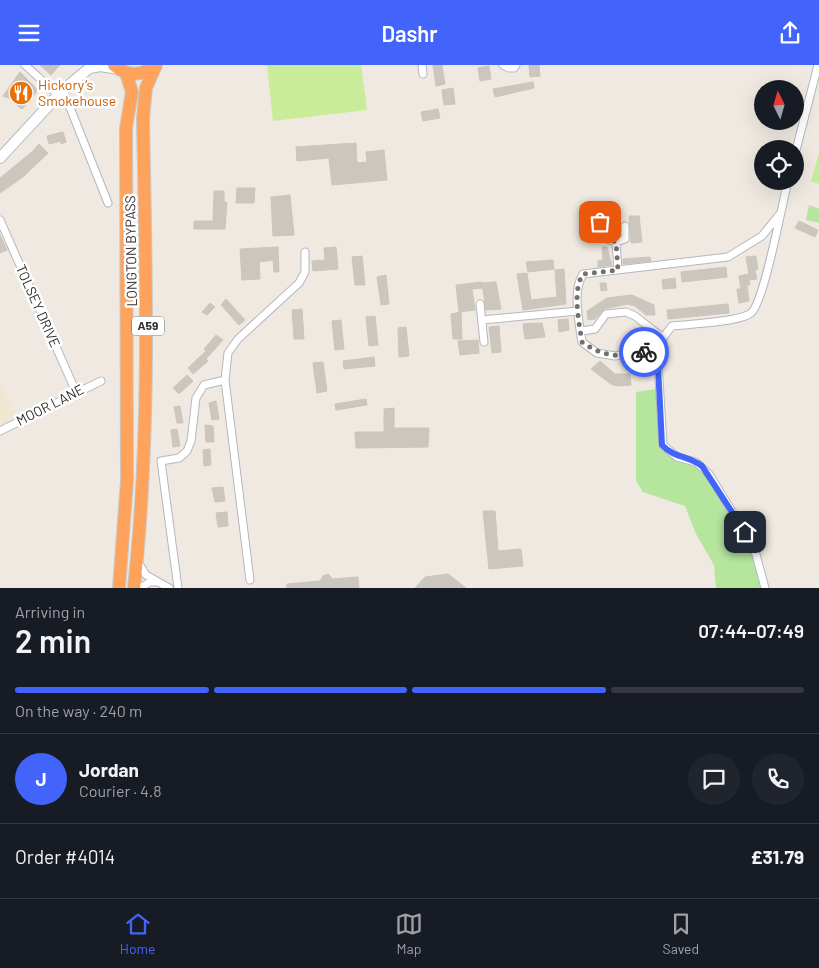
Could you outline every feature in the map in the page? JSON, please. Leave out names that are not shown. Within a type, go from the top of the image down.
[{"type":"highway","points":[[120,69],[143,73],[155,65]]},
{"type":"highway","name":"LONGTON BYPASS","points":[[134,588],[144,471],[148,368],[143,119],[146,88],[155,65]]},
{"type":"highway","name":"LONGTON BYPASS","points":[[119,588],[127,481],[126,128],[132,92],[120,69]]},
{"type":"street","points":[[25,65],[61,92],[108,203]]},
{"type":"street","points":[[422,65],[423,74]]},
{"type":"street","points":[[503,65],[514,68],[516,65]]},
{"type":"street","points":[[799,140],[818,65]]},
{"type":"street","points":[[0,158],[61,92],[92,66],[120,69]]},
{"type":"street","points":[[779,215],[762,236],[728,257],[583,274],[578,281],[578,311],[582,342],[596,353],[615,356],[639,353],[654,349],[672,327],[739,318],[751,314],[758,303],[764,285],[786,190]]},
{"type":"street","name":"TOLSEY DRIVE","points":[[0,220],[76,392]]},
{"type":"street","points":[[600,222],[604,238],[616,242],[625,239],[625,226]]},
{"type":"street","points":[[616,242],[618,270]]},
{"type":"street","points":[[250,580],[225,380],[228,353],[238,339],[299,283],[305,272],[305,252]]},
{"type":"street","points":[[480,304],[484,342]]},
{"type":"street","points":[[482,320],[578,311]]},
{"type":"street","points":[[580,331],[595,329],[606,314],[626,312],[635,316],[663,338]]},
{"type":"street","points":[[657,345],[662,445],[677,457],[696,462],[709,474],[754,547],[765,588]]},
{"type":"street","points":[[178,588],[161,461],[179,458],[187,451],[191,441],[196,397],[204,385],[225,380]]},
{"type":"street","name":"MOOR LANE","points":[[0,431],[100,381]]},
{"type":"street","points":[[137,561],[143,573],[169,588]]},
{"type":"street","points":[[140,588],[150,582],[158,583]]},
{"type":"shaded area","points":[[0,384],[17,417],[0,426]]},
{"type":"green space","points":[[267,65],[361,65],[367,110],[273,121]]},
{"type":"green space","points":[[819,153],[819,184],[811,181]]},
{"type":"green space","points":[[809,205],[819,209],[819,223],[806,220]]},
{"type":"green space","points":[[656,389],[660,444],[669,454],[698,467],[708,477],[729,508],[751,547],[762,588],[716,588],[714,565],[696,534],[685,506],[643,492],[636,481],[636,392]]},
{"type":"building","points":[[40,65],[60,65],[51,75]]},
{"type":"building","points":[[433,65],[442,65],[445,84],[436,86]]},
{"type":"building","points":[[529,65],[539,65],[540,76],[530,77]]},
{"type":"building","points":[[489,66],[491,79],[480,81],[478,68]]},
{"type":"building","name":"Hickory’s Smokehouse","points":[[20,72],[38,90],[22,109],[13,102],[15,100],[3,96]]},
{"type":"building","points":[[533,82],[534,88],[495,97],[493,89]]},
{"type":"building","points":[[453,88],[455,104],[444,105],[442,90]]},
{"type":"building","points":[[438,109],[440,118],[423,121],[421,112]]},
{"type":"building","points":[[63,132],[66,142],[61,144],[61,141],[49,144],[47,136]]},
{"type":"building","points":[[356,143],[357,163],[367,162],[366,152],[384,150],[387,180],[332,185],[329,158],[297,161],[296,147]]},
{"type":"building","points":[[39,144],[48,153],[23,177],[0,193],[0,178]]},
{"type":"building","points":[[237,188],[255,188],[254,203],[236,203]]},
{"type":"building","points":[[214,191],[224,191],[224,202],[227,202],[225,229],[194,229],[194,221],[213,221]]},
{"type":"building","points":[[290,195],[294,235],[273,236],[271,197]]},
{"type":"building","points":[[580,205],[590,205],[593,239],[581,240]]},
{"type":"building","points":[[629,216],[639,216],[642,242],[631,243]]},
{"type":"building","points":[[609,218],[617,218],[616,231],[609,230]]},
{"type":"building","points":[[799,221],[818,230],[815,237],[795,228]]},
{"type":"building","points":[[0,235],[7,250],[0,253]]},
{"type":"building","points":[[278,247],[279,272],[274,272],[273,260],[259,262],[260,279],[242,280],[240,249]]},
{"type":"building","points":[[336,247],[338,269],[313,271],[312,261],[325,260],[324,248]]},
{"type":"building","points":[[602,247],[607,247],[612,265],[598,267],[598,261],[603,260]]},
{"type":"building","points":[[362,256],[365,285],[355,285],[352,257]]},
{"type":"building","points":[[756,256],[758,269],[755,270],[757,279],[749,280],[750,285],[747,285],[749,301],[739,303],[737,289],[741,289],[739,276],[749,274],[746,257]]},
{"type":"building","points":[[650,257],[651,261],[623,264],[623,259]]},
{"type":"building","points":[[553,260],[554,269],[528,272],[526,262]]},
{"type":"building","points":[[726,267],[727,277],[682,282],[681,272]]},
{"type":"building","points":[[564,269],[566,304],[523,310],[517,274],[527,273],[531,300],[557,297],[555,270]]},
{"type":"building","points":[[386,275],[389,304],[381,305],[377,277]]},
{"type":"building","points":[[675,278],[676,288],[663,289],[662,280]]},
{"type":"building","points":[[482,282],[482,288],[472,289],[475,310],[459,312],[456,285]]},
{"type":"building","points":[[496,282],[501,309],[486,310],[482,283]]},
{"type":"building","points":[[600,283],[606,283],[607,290],[601,291]]},
{"type":"building","points":[[632,295],[654,305],[655,315],[646,315],[635,306],[628,304],[604,309],[595,319],[588,320],[587,311],[607,298]]},
{"type":"building","points":[[226,299],[245,320],[239,325],[221,305]]},
{"type":"building","points":[[210,303],[215,307],[207,315],[202,312]]},
{"type":"building","points":[[728,304],[729,313],[668,319],[667,310]]},
{"type":"building","points":[[302,309],[304,339],[294,339],[292,310]]},
{"type":"building","points":[[461,312],[462,339],[453,339],[451,314]]},
{"type":"building","points":[[375,316],[378,345],[369,346],[366,317]]},
{"type":"building","points":[[568,319],[569,330],[559,332],[558,320]]},
{"type":"building","points":[[341,320],[344,349],[335,350],[332,321]]},
{"type":"building","points":[[542,323],[545,337],[525,339],[523,324]]},
{"type":"building","points":[[499,326],[501,352],[492,353],[489,327]]},
{"type":"building","points":[[406,327],[409,356],[399,357],[398,328]]},
{"type":"building","points":[[216,335],[223,340],[206,359],[208,361],[193,374],[188,368],[206,351],[204,349]]},
{"type":"building","points":[[478,340],[479,353],[460,355],[458,341]]},
{"type":"building","points":[[374,357],[375,366],[344,369],[343,361]]},
{"type":"building","points":[[600,361],[615,374],[630,374],[631,385],[617,386],[611,384],[591,369]]},
{"type":"building","points":[[323,362],[327,391],[317,393],[313,363]]},
{"type":"building","points":[[187,375],[193,381],[179,394],[173,388]]},
{"type":"building","points":[[366,399],[367,405],[336,410],[335,404]]},
{"type":"building","points":[[216,401],[219,419],[212,420],[209,403]]},
{"type":"building","points":[[180,406],[183,423],[177,423],[174,407]]},
{"type":"building","points":[[394,408],[394,428],[429,428],[428,447],[356,448],[355,432],[384,432],[384,409]]},
{"type":"building","points":[[205,425],[213,426],[214,442],[206,442]]},
{"type":"building","points":[[177,429],[180,446],[173,447],[171,430]]},
{"type":"building","points":[[210,449],[211,465],[204,466],[203,450]]},
{"type":"building","points":[[223,487],[225,501],[215,502],[212,488]]},
{"type":"building","points":[[483,511],[495,511],[498,551],[521,549],[523,566],[489,569]]},
{"type":"building","points":[[227,512],[228,526],[218,527],[216,513]]},
{"type":"building","points":[[328,574],[333,579],[358,577],[359,588],[287,588],[287,584],[320,581],[323,576]]},
{"type":"building","points":[[448,574],[466,588],[415,588],[425,577]]},
{"type":"way so far","points":[[600,222],[604,238],[616,242],[618,270],[583,274],[578,281],[578,317],[582,342],[596,353],[615,356],[644,352]]},
{"type":"place","name":"Hickory’s Smokehouse","points":[[21,93]]},
{"type":"route","points":[[644,352],[654,349],[657,345],[662,445],[669,453],[696,462],[702,466],[745,532]]}]
